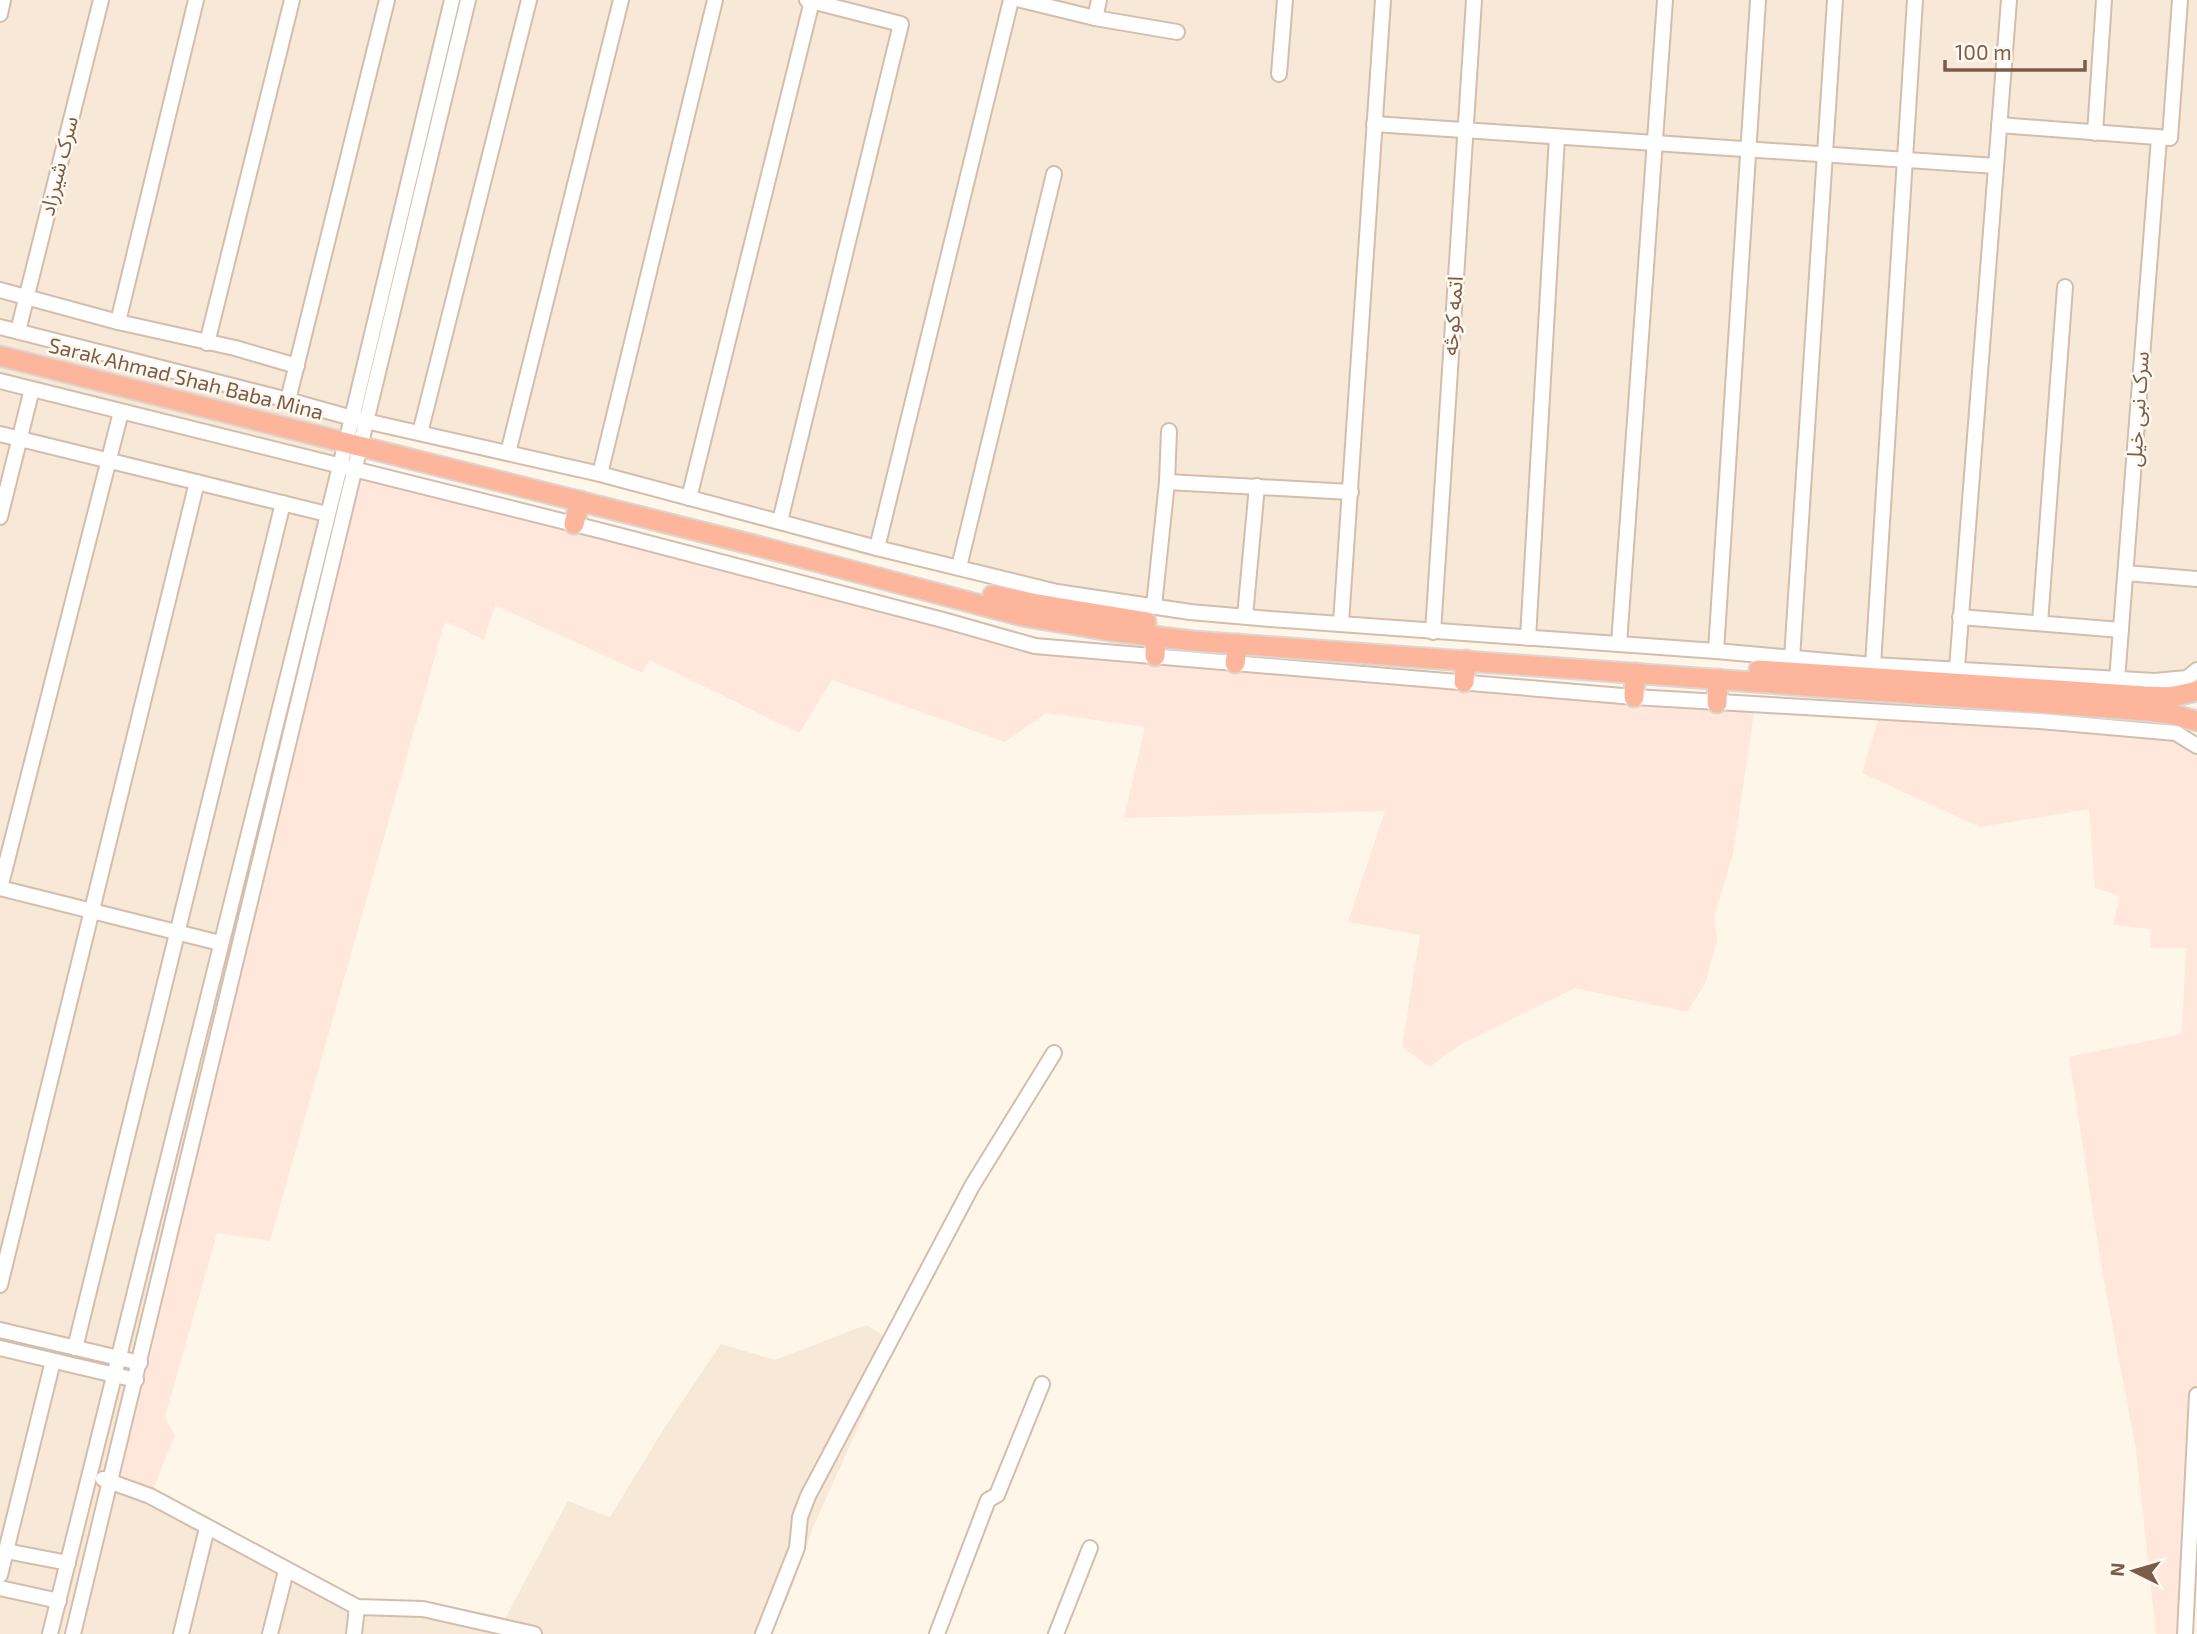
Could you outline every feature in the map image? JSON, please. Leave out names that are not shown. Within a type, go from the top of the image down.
[{"type":"highway","points":[[0,343],[974,590],[1030,603],[1139,622],[1336,639],[2171,697],[2194,680]]},
{"type":"highway","name":"Sarak Ahmad Shah Baba Mina","points":[[0,356],[356,432]]},
{"type":"highway","points":[[356,432],[580,501],[1022,616],[1087,628],[1155,646],[1237,654],[1466,660],[2148,711],[2196,721]]},
{"type":"highway","points":[[574,524],[580,501]]},
{"type":"highway","points":[[1464,682],[1466,660]]},
{"type":"highway","points":[[1634,697],[1635,673]]},
{"type":"highway","points":[[1717,703],[1718,679]]},
{"type":"street","name":"سرک شیرزاد","points":[[18,331],[101,0]]},
{"type":"street","points":[[118,321],[196,0]]},
{"type":"street","points":[[207,343],[292,0]]},
{"type":"street","points":[[288,400],[387,0]]},
{"type":"street","points":[[73,1634],[354,469],[356,432],[452,0]]},
{"type":"street","points":[[50,1634],[339,466],[356,432],[468,0]]},
{"type":"street","points":[[420,433],[529,0]]},
{"type":"street","points":[[508,453],[621,0]]},
{"type":"street","points":[[600,474],[715,0]]},
{"type":"street","points":[[877,548],[1011,0]]},
{"type":"street","points":[[1021,0],[1095,18],[1177,32]]},
{"type":"street","points":[[1095,18],[1099,0]]},
{"type":"street","points":[[1279,74],[1285,0]]},
{"type":"street","points":[[1341,623],[1383,0]]},
{"type":"street","name":"اتمه کوڅه","points":[[1433,632],[1474,0]]},
{"type":"street","points":[[1619,644],[1665,0]]},
{"type":"street","points":[[1716,651],[1758,0]]},
{"type":"street","points":[[1792,659],[1835,0]]},
{"type":"street","points":[[1873,665],[1915,0]]},
{"type":"street","points":[[1957,668],[2009,0]]},
{"type":"street","points":[[2095,133],[2104,0]]},
{"type":"street","points":[[1999,125],[2170,138],[2180,0]]},
{"type":"street","points":[[690,498],[810,1],[901,24],[780,521]]},
{"type":"street","points":[[1374,124],[1905,162],[1996,166]]},
{"type":"street","points":[[1528,638],[1557,137]]},
{"type":"street","name":"سرک نبی خیل","points":[[2117,680],[2159,138]]},
{"type":"street","points":[[959,567],[1054,174]]},
{"type":"street","points":[[2040,623],[2065,287]]},
{"type":"street","points":[[0,290],[297,366]]},
{"type":"street","points":[[0,327],[288,400],[356,432],[420,433],[508,453],[600,474],[877,548],[1057,592],[1190,612],[1433,632],[1716,651],[1873,665],[1957,668],[2117,680],[2194,680]]},
{"type":"street","points":[[0,381],[574,524],[930,616],[1035,646],[1155,646]]},
{"type":"street","points":[[0,517],[32,389]]},
{"type":"street","points":[[121,412],[0,888],[220,943]]},
{"type":"street","points":[[1154,606],[1167,482],[1169,431]]},
{"type":"street","points":[[0,434],[327,514]]},
{"type":"street","points":[[0,1285],[197,482]]},
{"type":"street","points":[[1167,482],[1351,492]]},
{"type":"street","points":[[1245,615],[1257,486]]},
{"type":"street","points":[[75,1348],[284,503]]},
{"type":"street","points":[[2126,573],[2197,579]]},
{"type":"street","points":[[1961,617],[2121,630]]},
{"type":"street","points":[[1237,654],[1464,682],[1634,697],[2027,720],[2176,733],[2197,746]]},
{"type":"street","points":[[2176,733],[2196,721]]},
{"type":"street","points":[[763,1634],[797,1548],[800,1517],[808,1496],[972,1185],[1054,1053]]},
{"type":"street","points":[[0,1330],[140,1363]]},
{"type":"street","points":[[0,1348],[136,1380]]},
{"type":"street","points":[[0,1575],[3,1552],[53,1361]]},
{"type":"street","points":[[937,1634],[988,1500],[998,1494],[1042,1384]]},
{"type":"street","points":[[2185,1634],[2197,1395]]},
{"type":"street","points":[[90,1475],[150,1496],[286,1571],[358,1607],[423,1609],[534,1634]]},
{"type":"street","points":[[181,1634],[207,1528]]},
{"type":"street","points":[[1056,1634],[1090,1548]]},
{"type":"street","points":[[3,1552],[68,1563]]},
{"type":"street","points":[[270,1634],[286,1571]]},
{"type":"street","points":[[0,1588],[59,1601]]},
{"type":"street","points":[[354,1634],[358,1607]]},
{"type":"shaded area","points":[[0,0],[2197,0],[2197,677],[2194,684],[1763,647],[1055,596],[868,556],[360,416],[136,1362],[66,1634],[0,1634]]},
{"type":"shaded area","points":[[354,469],[1035,646],[1755,706],[1733,854],[1714,916],[1717,940],[1705,984],[1687,1012],[1575,988],[1461,1044],[1430,1067],[1402,1047],[1420,935],[1348,922],[1385,811],[1124,818],[1145,727],[1046,713],[1005,742],[832,680],[799,733],[650,660],[642,673],[495,605],[484,640],[445,621],[270,1241],[217,1233],[165,1417],[175,1436],[150,1496],[111,1481]]},
{"type":"shaded area","points":[[1881,711],[2176,733],[2197,746],[2197,1395],[2185,1634],[2156,1634],[2136,1450],[2102,1270],[2069,1057],[2182,1034],[2186,948],[2150,948],[2151,929],[2113,925],[2120,896],[2095,888],[2089,809],[1980,827],[1862,773]]},
{"type":"shaded area","points":[[866,1325],[896,1343],[814,1525],[787,1600],[768,1634],[73,1634],[111,1481],[357,1607],[501,1626],[568,1501],[610,1517],[662,1432],[721,1344],[775,1360]]}]
